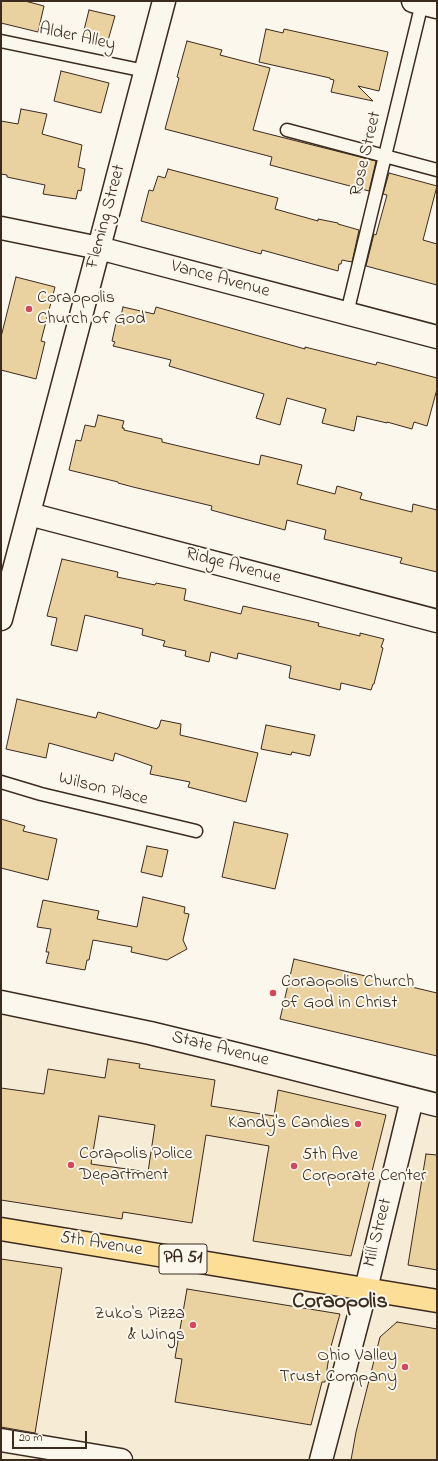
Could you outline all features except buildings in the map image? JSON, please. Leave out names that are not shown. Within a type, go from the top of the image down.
[{"type":"main road","name":"5th Avenue","points":[[1,1229],[437,1301]]},
{"type":"street","name":"Fleming Street","points":[[1,619],[164,1]]},
{"type":"street","name":"Vance Avenue","points":[[1,228],[99,248],[437,337]]},
{"type":"street","name":"Ridge Avenue","points":[[29,514],[437,621]]},
{"type":"street","name":"State Avenue","points":[[1,1002],[171,1038],[437,1105]]},
{"type":"street","name":"Mill Street","points":[[321,1460],[366,1289],[412,1099]]},
{"type":"street","points":[[1,1440],[121,1460]]},
{"type":"lane","name":"Rose Street","points":[[347,313],[381,176],[384,156],[424,4]]},
{"type":"lane","name":"Alder Alley","points":[[1,41],[145,70]]},
{"type":"lane","points":[[287,130],[437,170]]},
{"type":"lane","name":"Wilson Place","points":[[1,782],[41,794],[196,831]]},
{"type":"shaded area","points":[[1,1002],[437,1105],[437,1460],[1,1460]]},
{"type":"place","name":"Coraopolis Church of God","points":[[29,309]]},
{"type":"place","name":"Coraopolis Church of God in Christ","points":[[273,993]]},
{"type":"place","name":"Kandy's Candies","points":[[358,1124]]},
{"type":"place","name":"Corapolis Police Department","points":[[71,1165]]},
{"type":"place","name":"5th Ave Corporate Center","points":[[294,1166]]},
{"type":"place","name":"Zuko's Pizza & Wings","points":[[193,1325]]},
{"type":"place","name":"Ohio Valley Trust Company","points":[[405,1367]]},
{"type":"district","name":"Coraopolis","points":[[340,1303]]}]
